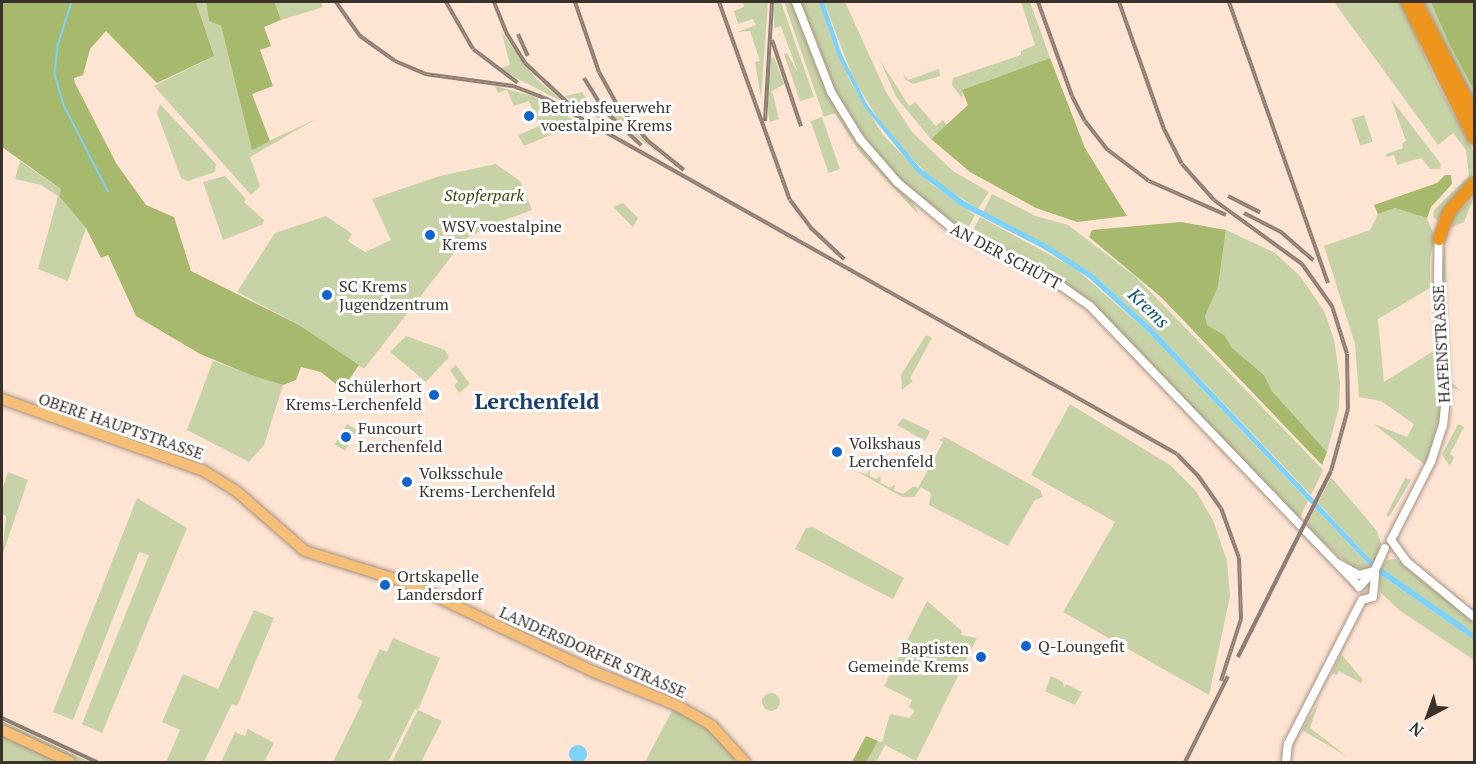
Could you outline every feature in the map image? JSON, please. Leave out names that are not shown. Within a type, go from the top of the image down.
[{"type":"highway","points":[[1407,2],[1474,138]]},
{"type":"highway","points":[[1416,2],[1474,114]]},
{"type":"highway","points":[[1439,239],[1449,212],[1469,194],[1474,183]]},
{"type":"main road","name":"OBERE HAUPTSTRASSE","points":[[2,399],[78,429],[173,458],[229,486]]},
{"type":"main road","name":"LANDERSDORFER STRASSE","points":[[229,486],[305,551],[408,583],[592,671],[678,706],[712,726],[746,762]]},
{"type":"main road","points":[[2,730],[70,762]]},
{"type":"street","name":"AN DER SCHÜTT","points":[[796,2],[831,92],[860,139],[897,182],[957,232],[1047,276],[1096,311],[1332,561],[1367,584]]},
{"type":"street","name":"HAFENSTRASSE","points":[[1286,762],[1288,744],[1362,600],[1371,599],[1367,584],[1435,452],[1445,410],[1439,239]]},
{"type":"street","points":[[1388,545],[1474,617]]},
{"type":"street","name":"AN DER SCHÜTT","points":[[1332,561],[1367,584]]},
{"type":"street","points":[[1362,600],[1367,584]]},
{"type":"green space","points":[[2,2],[196,2],[214,56],[157,83],[106,31],[90,49],[83,75],[74,78],[75,83],[116,163],[146,205],[174,217],[191,271],[299,325],[359,365],[346,384],[337,385],[321,372],[301,367],[296,380],[283,385],[251,375],[200,354],[136,316],[108,255],[101,258],[86,228],[59,196],[61,189],[2,147]]},
{"type":"green space","points":[[196,2],[206,2],[209,21],[221,26],[252,149],[316,119],[250,157],[260,186],[251,195],[154,86],[214,56]]},
{"type":"green space","points":[[206,2],[275,3],[281,20],[264,27],[271,46],[260,50],[273,86],[252,94],[270,141],[252,150],[221,26],[209,21]]},
{"type":"green space","points":[[262,2],[321,2],[323,7],[281,20],[275,3]]},
{"type":"green space","points":[[743,2],[768,2],[761,98],[755,62],[760,61],[750,31],[737,32],[756,25],[753,19],[738,24],[734,11],[744,7]]},
{"type":"green space","points":[[774,2],[781,2],[814,97],[800,101],[784,54],[787,53],[798,73],[781,26],[774,28]]},
{"type":"green space","points":[[784,2],[793,2],[814,62],[841,117],[876,164],[913,203],[919,215],[860,152],[835,113],[824,117]]},
{"type":"green space","points":[[800,2],[819,2],[850,81],[883,135],[930,183],[975,215],[967,230],[948,219],[901,181],[863,136],[835,91]]},
{"type":"green space","points":[[824,2],[845,2],[886,92],[912,132],[953,171],[989,192],[978,209],[933,180],[887,133],[854,80]]},
{"type":"green space","points":[[1021,2],[1030,2],[1050,58],[963,90],[962,98],[952,85],[953,78],[1021,55],[1021,51],[1035,45]]},
{"type":"green space","points":[[1334,2],[1401,2],[1434,77],[1474,152],[1472,181],[1438,220],[1433,217],[1434,210],[1469,176],[1466,150],[1453,133],[1438,145]]},
{"type":"green space","points":[[1424,2],[1431,2],[1474,90],[1474,105]]},
{"type":"green space","points":[[1431,2],[1474,2],[1474,90],[1449,43]]},
{"type":"green space","points":[[502,33],[536,79],[567,104],[499,69],[510,65]]},
{"type":"green space","points":[[774,57],[784,84],[772,91],[779,119],[770,122],[765,98],[768,59]]},
{"type":"green space","points":[[1050,58],[1085,148],[1127,216],[1077,222],[1036,208],[970,172],[931,139],[968,105],[962,90]]},
{"type":"green space","points":[[880,60],[909,106],[915,102],[936,126],[943,120],[947,125],[931,139],[896,97]]},
{"type":"green space","points":[[939,69],[940,76],[913,84],[906,80],[902,72],[908,80]]},
{"type":"green space","points":[[495,86],[533,96],[579,123],[524,146],[518,135],[539,126],[529,101],[514,106],[507,90],[498,93]]},
{"type":"green space","points":[[582,92],[597,114],[626,137],[565,96]]},
{"type":"green space","points":[[1391,99],[1441,164],[1440,169],[1430,169],[1421,158],[1397,165],[1394,155],[1387,157],[1386,154],[1403,148],[1402,143],[1406,141]]},
{"type":"green space","points":[[160,104],[216,164],[215,172],[188,181],[181,178],[157,113]]},
{"type":"green space","points":[[619,113],[636,133],[665,159],[612,117]]},
{"type":"green space","points":[[1364,115],[1373,142],[1360,146],[1352,119]]},
{"type":"green space","points":[[822,117],[840,169],[829,173],[811,121]]},
{"type":"green space","points":[[20,161],[61,189],[59,196],[86,228],[68,281],[38,269],[58,196],[41,185],[15,179]]},
{"type":"green space","name":"Stopferpark","points":[[496,164],[520,181],[532,210],[491,225],[465,239],[364,369],[299,325],[237,292],[275,233],[326,216],[352,234],[348,241],[365,252],[391,240],[372,199],[440,176]]},
{"type":"green space","points":[[1445,175],[1451,175],[1452,184],[1431,207],[1427,218],[1395,208],[1378,214],[1374,205],[1437,183]]},
{"type":"green space","points":[[225,176],[246,199],[244,202],[264,220],[262,225],[223,240],[203,182]]},
{"type":"green space","points":[[992,194],[1036,216],[1068,225],[1136,277],[1323,470],[1311,495],[1152,328],[1093,274],[983,212]]},
{"type":"green space","points":[[1474,197],[1464,222],[1452,227],[1450,220]]},
{"type":"green space","points":[[623,203],[638,218],[633,227],[613,207]]},
{"type":"green space","points":[[1395,208],[1427,218],[1435,238],[1430,257],[1430,288],[1378,319],[1384,382],[1435,350],[1439,351],[1442,409],[1425,465],[1374,424],[1407,437],[1414,424],[1381,401],[1359,397],[1355,344],[1324,246],[1370,230],[1378,214]]},
{"type":"green space","points":[[980,217],[1076,269],[1148,332],[1308,501],[1299,519],[1092,303],[1049,273],[972,232]]},
{"type":"green space","points":[[1181,222],[1226,230],[1218,287],[1205,316],[1207,325],[1224,335],[1232,348],[1264,375],[1272,391],[1327,452],[1322,465],[1161,297],[1089,237],[1092,230]]},
{"type":"green space","points":[[1226,230],[1275,253],[1300,276],[1324,311],[1334,339],[1340,382],[1339,407],[1327,452],[1272,391],[1264,375],[1232,348],[1223,335],[1207,325],[1205,316],[1218,287]]},
{"type":"green space","points":[[1445,246],[1452,383],[1460,390],[1452,388],[1449,379],[1441,278]]},
{"type":"green space","points":[[926,335],[932,338],[910,378],[913,381],[902,390],[901,375]]},
{"type":"green space","points":[[406,336],[445,350],[449,357],[426,382],[390,352]]},
{"type":"green space","points":[[213,361],[283,385],[264,445],[249,462],[187,430]]},
{"type":"green space","points":[[456,365],[470,384],[459,393],[454,385],[458,382],[450,370]]},
{"type":"green space","points":[[1070,404],[1170,465],[1195,490],[1213,520],[1227,561],[1230,596],[1209,695],[1063,612],[1115,522],[1031,475]]},
{"type":"green space","points":[[903,418],[930,431],[925,441],[897,425]]},
{"type":"green space","name":"Funcourt Lerchenfeld","points":[[347,424],[357,430],[345,451],[335,445]]},
{"type":"green space","points":[[1458,424],[1464,427],[1450,454],[1454,457],[1450,466],[1442,455]]},
{"type":"green space","points":[[945,437],[1040,490],[1043,497],[1035,500],[1008,546],[929,505],[931,493],[921,487],[914,497],[902,497],[858,472],[867,474],[870,470],[870,476],[876,479],[881,476],[880,482],[891,488],[895,484],[894,490],[903,494],[914,486],[918,488],[943,442],[939,440]]},
{"type":"green space","points":[[8,472],[28,480],[2,556],[6,516],[2,514],[2,491]]},
{"type":"green space","points":[[1331,477],[1377,531],[1382,547],[1374,563],[1318,503]]},
{"type":"green space","points":[[1405,478],[1411,480],[1389,517],[1386,516]]},
{"type":"green space","points":[[137,498],[187,528],[102,733],[82,724],[149,555],[139,552],[73,720],[53,712]]},
{"type":"green space","points":[[1315,508],[1371,567],[1368,570],[1353,568],[1306,527]]},
{"type":"green space","points":[[813,527],[904,578],[893,599],[795,549],[806,528]]},
{"type":"green space","points":[[1396,559],[1472,620],[1474,635],[1381,569],[1387,560]]},
{"type":"green space","points":[[1379,574],[1474,640],[1474,660],[1399,610],[1380,592]]},
{"type":"green space","points":[[927,601],[962,631],[961,635],[977,638],[916,761],[885,745],[876,762],[866,762],[878,741],[882,742],[890,714],[909,718],[915,711],[909,707],[912,700],[884,686]]},
{"type":"green space","points":[[254,610],[274,618],[237,706],[232,704],[204,762],[166,762],[180,730],[162,722],[183,674],[218,689]]},
{"type":"green space","points":[[393,638],[440,658],[418,710],[415,709],[388,762],[333,762],[363,701],[357,698],[380,649],[387,652]]},
{"type":"green space","points":[[1341,654],[1363,680],[1361,683],[1339,671],[1337,675],[1332,673]]},
{"type":"green space","points":[[1051,676],[1063,682],[1064,688],[1066,684],[1082,692],[1075,705],[1045,691]]},
{"type":"green space","points":[[767,693],[775,693],[780,698],[778,709],[767,711],[762,706],[762,698]]},
{"type":"green space","points":[[1319,702],[1310,728],[1348,757],[1302,730]]},
{"type":"green space","points":[[673,709],[709,730],[734,757],[732,762],[645,762]]},
{"type":"green space","points":[[418,710],[442,721],[421,762],[392,762]]},
{"type":"green space","points":[[2,721],[90,762],[78,762],[2,726]]},
{"type":"green space","points":[[248,729],[274,743],[264,762],[221,762],[235,732],[245,736]]},
{"type":"green space","points":[[6,736],[62,762],[2,762],[2,738]]},
{"type":"green space","points":[[866,736],[878,741],[866,762],[852,762]]},
{"type":"water","name":"Krems","points":[[819,2],[824,2],[842,55],[868,106],[920,168],[964,201],[1046,244],[1093,274],[1152,328],[1374,563],[1463,625],[1474,635],[1474,640],[1375,571],[1148,332],[1089,278],[1044,249],[961,206],[917,172],[865,108],[838,56]]},
{"type":"water","points":[[578,745],[586,750],[587,754],[582,762],[578,763],[570,758],[569,754],[574,746]]},
{"type":"waterway","points":[[72,2],[58,46],[55,75],[64,105],[108,191]]},
{"type":"railway","points":[[336,2],[360,36],[395,61],[425,74],[513,86],[545,98],[1177,454],[1199,477],[1221,508],[1239,558],[1241,619],[1221,681]]},
{"type":"railway","points":[[446,2],[473,49],[518,83]]},
{"type":"railway","points":[[494,2],[507,34],[525,63],[568,103]]},
{"type":"railway","points":[[575,2],[599,72],[616,103],[648,141],[684,170]]},
{"type":"railway","points":[[719,2],[790,200],[810,227],[844,259]]},
{"type":"railway","points":[[765,121],[772,2]]},
{"type":"railway","points":[[1038,2],[1072,96],[1085,121],[1108,150],[1149,181],[1226,215]]},
{"type":"railway","points":[[1119,2],[1164,129],[1182,164],[1214,200],[1302,264],[1332,306],[1347,354],[1348,409],[1331,471],[1238,657]]},
{"type":"railway","points":[[1229,2],[1328,283]]},
{"type":"railway","points":[[518,34],[528,56]]},
{"type":"railway","points":[[772,40],[801,126]]},
{"type":"railway","points":[[584,78],[605,111],[641,145]]},
{"type":"railway","points":[[1228,196],[1260,212]]},
{"type":"railway","points":[[1244,213],[1281,232],[1313,260]]},
{"type":"railway","points":[[1185,762],[1228,676]]},
{"type":"railway","points":[[2,718],[97,762]]},
{"type":"place","name":"Betriebsfeuerwehr voestalpine Krems","points":[[529,116]]},
{"type":"place","name":"WSV voestalpine Krems","points":[[430,235]]},
{"type":"place","name":"SC Krems Jugendzentrum","points":[[327,295]]},
{"type":"place","name":"Schülerhort Krems-Lerchenfeld","points":[[434,395]]},
{"type":"place","name":"Funcourt Lerchenfeld","points":[[346,437]]},
{"type":"place","name":"Volkshaus Lerchenfeld","points":[[837,452]]},
{"type":"place","name":"Volksschule Krems-Lerchenfeld","points":[[407,482]]},
{"type":"place","name":"Ortskapelle Landersdorf","points":[[385,585]]},
{"type":"place","name":"Q-Loungefit","points":[[1026,646]]},
{"type":"place","name":"Baptisten Gemeinde Krems","points":[[981,657]]},
{"type":"district","name":"Lerchenfeld","points":[[537,401]]}]
